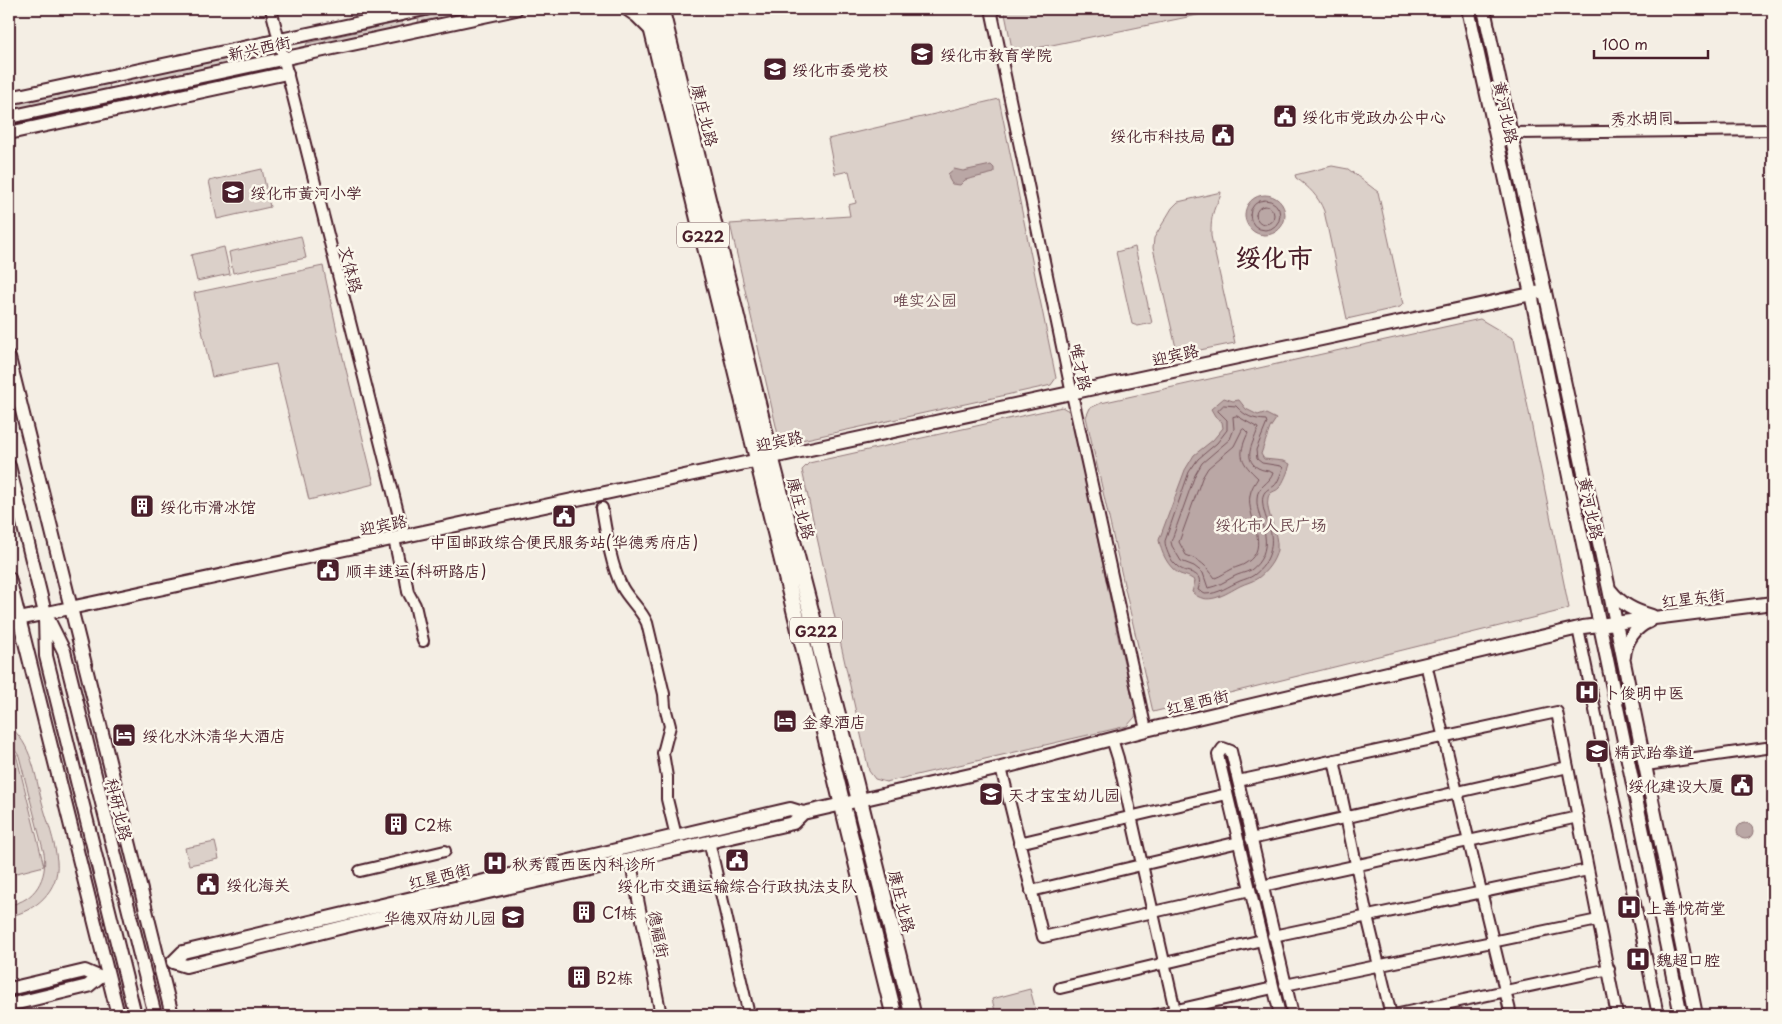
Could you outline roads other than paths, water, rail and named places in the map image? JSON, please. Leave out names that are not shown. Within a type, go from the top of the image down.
[{"type":"highway","name":"康庄北路","points":[[648,9],[765,460],[860,801],[913,1015]]},
{"type":"highway","name":"康庄北路","points":[[661,9],[843,805],[894,1015]]},
{"type":"main road","name":"新兴西街","points":[[9,98],[425,9]]},
{"type":"main road","name":"新兴西街","points":[[9,117],[516,9]]},
{"type":"main road","points":[[627,9],[654,33]]},
{"type":"main road","name":"黄河北路","points":[[1468,9],[1531,294],[1681,1015]]},
{"type":"main road","name":"黄河北路","points":[[1484,9],[1609,589],[1696,1015]]},
{"type":"main road","points":[[408,12],[412,30]]},
{"type":"main road","points":[[9,133],[287,73]]},
{"type":"main road","points":[[114,75],[118,93]]},
{"type":"main road","points":[[9,92],[28,88],[42,90]]},
{"type":"main road","points":[[53,107],[56,122]]},
{"type":"main road","name":"迎宾路","points":[[19,619],[1545,291]]},
{"type":"main road","points":[[9,358],[172,1015]]},
{"type":"main road","name":"科研北路","points":[[9,466],[45,613],[46,656],[135,1015]]},
{"type":"main road","points":[[9,578],[103,976],[118,1015]]},
{"type":"main road","points":[[1609,589],[1620,601],[1632,609],[1651,616],[1662,617]]},
{"type":"main road","name":"红星东街","points":[[1600,625],[1773,603]]},
{"type":"main road","name":"科研北路","points":[[45,613],[64,651],[154,1015]]},
{"type":"main road","points":[[1624,664],[1627,644],[1636,628],[1662,617]]},
{"type":"main road","name":"红星西街","points":[[629,853],[676,836],[790,809],[804,813],[843,805],[1000,768],[1146,730],[1578,628],[1600,625]]},
{"type":"main road","name":"红星西街","points":[[143,969],[174,962],[183,952],[269,939],[629,853],[710,842],[793,822],[804,813]]},
{"type":"main road","points":[[9,1005],[88,986],[103,976],[124,970]]},
{"type":"main road","points":[[9,989],[85,971],[103,976]]},
{"type":"street","name":"文体路","points":[[271,9],[399,538],[400,562],[404,568],[408,592],[415,605],[423,641]]},
{"type":"street","name":"唯才路","points":[[991,9],[1072,394],[1146,730]]},
{"type":"street","name":"秀水胡同","points":[[1511,133],[1773,130]]},
{"type":"street","points":[[602,508],[608,542],[623,588],[642,612],[647,623],[664,694],[670,726],[663,753],[667,777],[667,799],[676,836]]},
{"type":"street","points":[[1578,628],[1658,1015]]},
{"type":"street","points":[[1426,664],[1511,1015]]},
{"type":"street","points":[[1238,781],[1557,712],[1617,1015]]},
{"type":"street","points":[[1112,739],[1118,758],[1176,1013]]},
{"type":"street","points":[[1646,765],[1773,747]]},
{"type":"street","points":[[1280,1015],[1218,755],[1223,748],[1231,751],[1293,1015]]},
{"type":"street","points":[[1334,760],[1367,916],[1393,1015],[1608,969]]},
{"type":"street","points":[[1251,839],[1568,767]]},
{"type":"street","points":[[1000,768],[1043,937],[1250,890]]},
{"type":"street","points":[[1019,843],[1227,794]]},
{"type":"street","points":[[1262,886],[1578,817]]},
{"type":"street","points":[[710,842],[749,1015]]},
{"type":"street","points":[[1031,891],[1239,842]]},
{"type":"street","points":[[360,871],[446,851]]},
{"type":"street","name":"德福街","points":[[629,853],[661,1015]]},
{"type":"street","points":[[1273,936],[1588,870]]},
{"type":"street","points":[[1285,985],[1598,920]]},
{"type":"street","points":[[1060,988],[1262,940]]},
{"type":"street","points":[[1156,1015],[1176,1013],[1273,988]]},
{"type":"water","points":[[991,165],[994,168],[994,173],[965,180],[960,185],[952,184],[949,179],[948,174],[954,169],[963,171]]},
{"type":"water","points":[[1265,195],[1279,201],[1285,215],[1279,229],[1265,235],[1251,229],[1245,215],[1251,201]]},
{"type":"water","points":[[1224,398],[1233,401],[1239,400],[1246,409],[1258,415],[1264,413],[1276,419],[1270,428],[1261,454],[1264,459],[1284,461],[1290,464],[1281,486],[1270,494],[1268,498],[1268,510],[1277,543],[1276,554],[1272,562],[1264,573],[1256,579],[1216,598],[1204,599],[1192,592],[1195,581],[1172,568],[1161,550],[1159,540],[1185,470],[1194,455],[1213,440],[1223,428],[1222,422],[1211,409]]},
{"type":"water","points":[[1745,823],[1751,825],[1753,831],[1751,837],[1745,839],[1739,837],[1737,831],[1739,825]]},
{"type":"place","name":"绥化市教育学院","points":[[922,54]]},
{"type":"place","name":"绥化市委党校","points":[[775,69]]},
{"type":"place","name":"绥化市党政办公中心","points":[[1285,116]]},
{"type":"place","name":"绥化市科技局","points":[[1223,135]]},
{"type":"place","name":"绥化市黄河小学","points":[[233,192]]},
{"type":"place","name":"绥化市滑冰馆","points":[[142,506]]},
{"type":"place","name":"中国邮政综合便民服务站(华德秀府店)","points":[[564,516]]},
{"type":"place","name":"顺丰速运(科研路店)","points":[[328,570]]},
{"type":"place","name":"卜俊明中医","points":[[1587,692]]},
{"type":"place","name":"金象酒店","points":[[785,721]]},
{"type":"place","name":"绥化水沐清华大酒店","points":[[124,735]]},
{"type":"place","name":"精武跆拳道","points":[[1597,751]]},
{"type":"place","name":"绥化建设大厦","points":[[1742,785]]},
{"type":"place","name":"天才宝宝幼儿园","points":[[991,794]]},
{"type":"place","name":"C2栋","points":[[396,824]]},
{"type":"place","name":"绥化市交通运输综合行政执法支队","points":[[737,860]]},
{"type":"place","name":"秋秀霞西医内科诊所","points":[[495,863]]},
{"type":"place","name":"绥化海关","points":[[208,884]]},
{"type":"place","name":"上善悦荷堂","points":[[1629,907]]},
{"type":"place","name":"C1栋","points":[[584,912]]},
{"type":"place","name":"华德双府幼儿园","points":[[513,917]]},
{"type":"place","name":"魏超口腔","points":[[1638,959]]},
{"type":"place","name":"B2栋","points":[[579,977]]},
{"type":"district","name":"绥化市","points":[[1274,256]]},
{"type":"park label","name":"唯实公园","points":[[925,299]]},
{"type":"park label","name":"绥化市人民广场","points":[[1271,524]]}]
